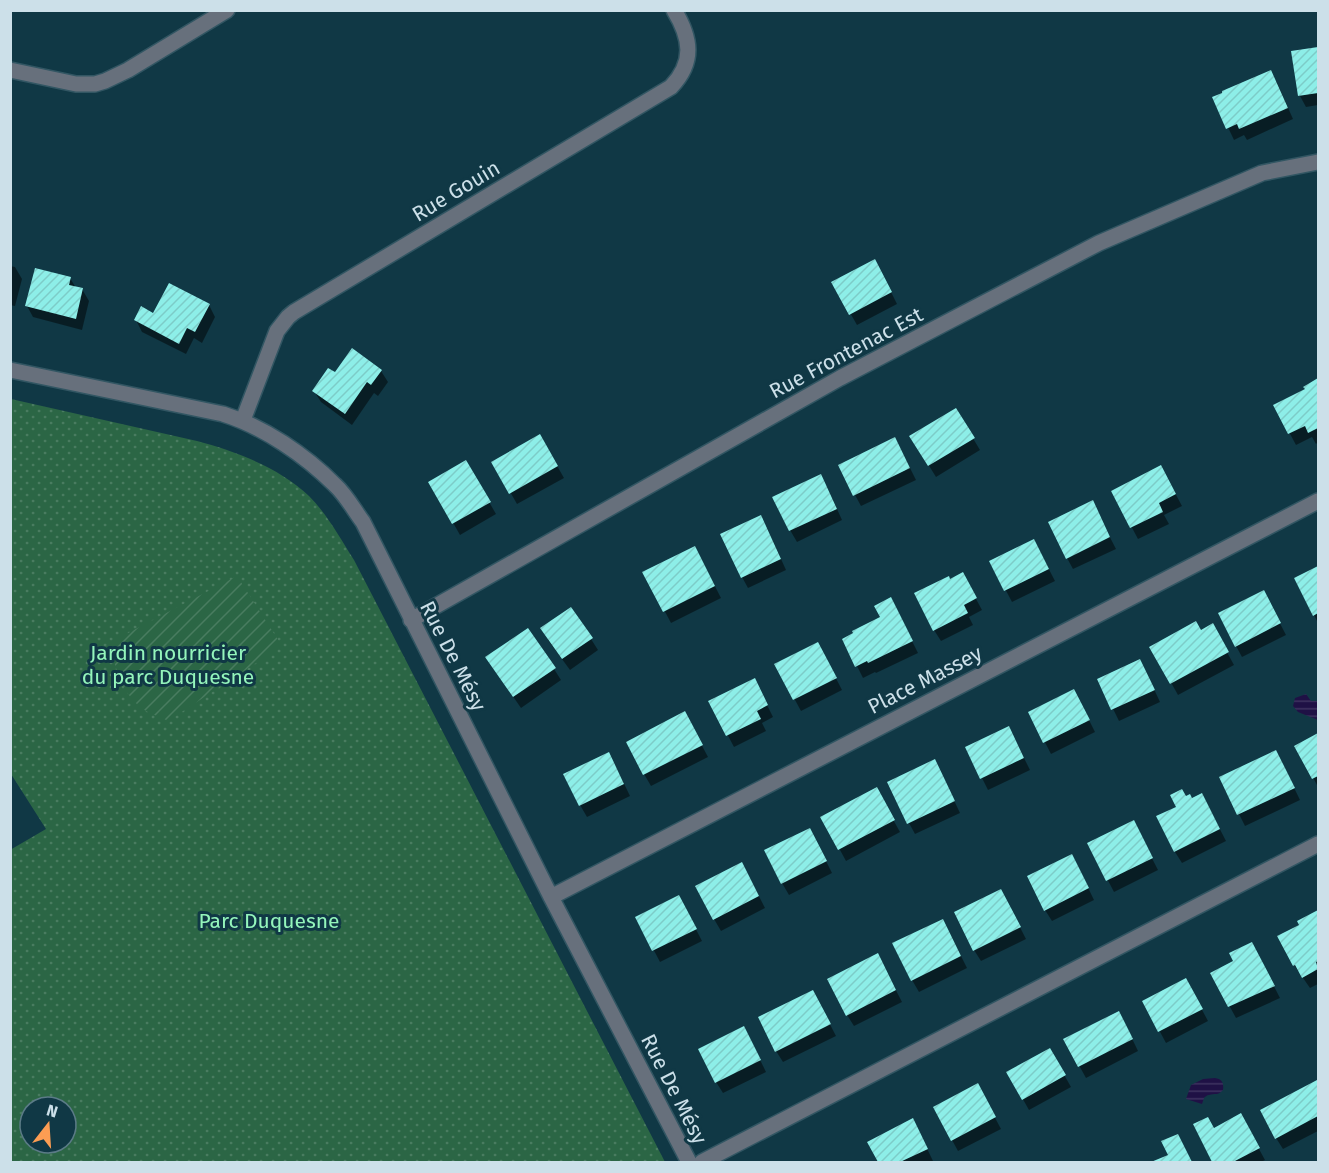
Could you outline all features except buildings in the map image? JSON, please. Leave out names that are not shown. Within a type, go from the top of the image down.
[{"type":"street","points":[[10,70],[76,84],[95,84],[128,70],[227,10]]},
{"type":"street","name":"Rue Gouin","points":[[243,420],[274,339],[282,324],[294,312],[671,87],[682,74],[688,50],[686,34],[674,10]]},
{"type":"street","name":"Rue Frontenac Est","points":[[411,620],[840,378],[1099,243],[1262,173],[1318,162]]},
{"type":"street","name":"Rue De Mésy","points":[[10,370],[243,420],[263,430],[303,458],[337,486],[363,522],[551,897],[689,1162]]},
{"type":"street","name":"Place Massey","points":[[551,897],[1318,501]]},
{"type":"street","points":[[702,1162],[1318,844]]},
{"type":"green space","name":"Parc Duquesne","points":[[11,399],[212,445],[271,469],[297,486],[316,503],[354,560],[665,1162],[11,1162],[10,850],[46,829],[11,774]]},
{"type":"green space","name":"Jardin nourricier du parc Duquesne","points":[[237,576],[282,646],[168,721],[146,711],[131,698],[121,681],[109,643]]},
{"type":"shaded area","points":[[1306,694],[1311,701],[1318,701],[1318,720],[1298,712],[1293,706],[1295,698]]},
{"type":"shaded area","points":[[1215,1078],[1223,1083],[1221,1092],[1207,1096],[1202,1104],[1186,1099],[1191,1085],[1203,1079]]}]
